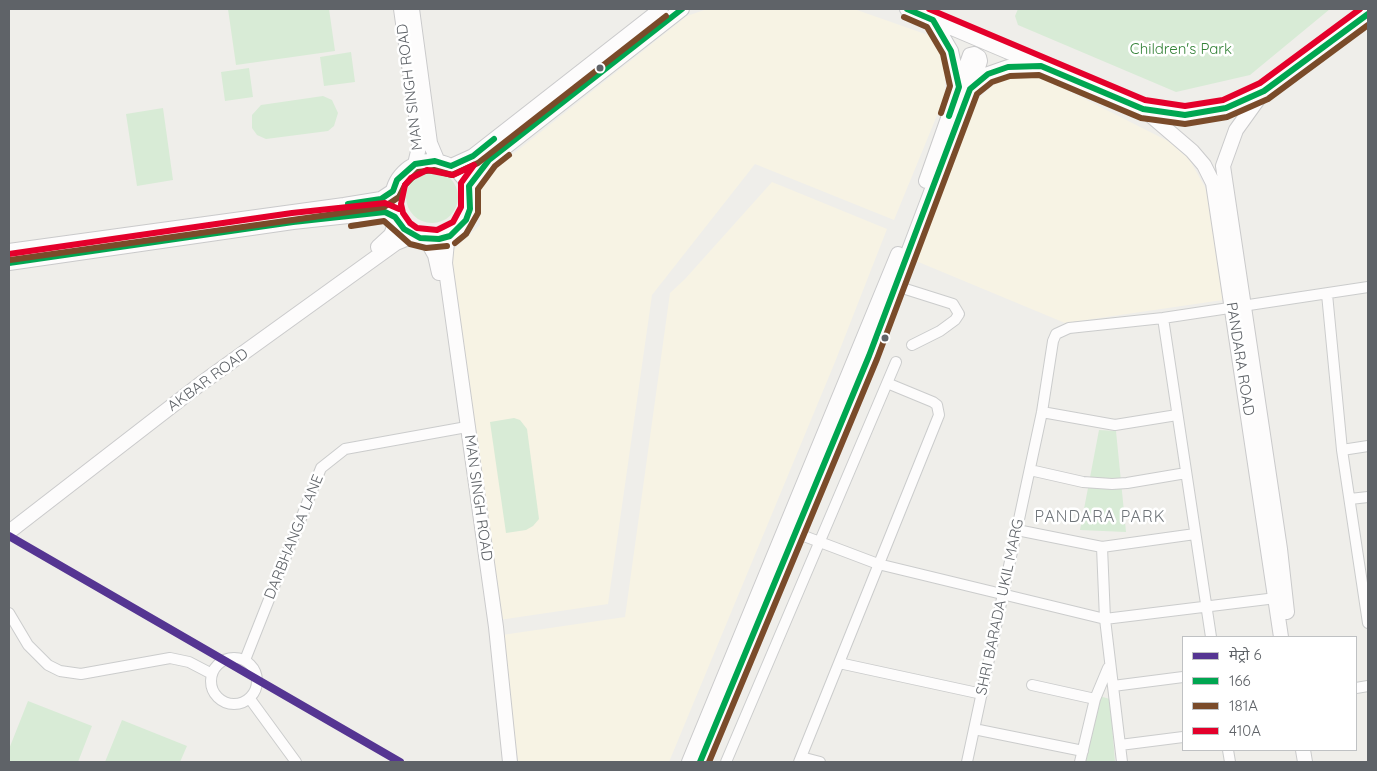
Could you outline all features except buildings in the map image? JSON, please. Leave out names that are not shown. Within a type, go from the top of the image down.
[{"type":"main road","name":"MAN SINGH ROAD","points":[[401,9],[420,143],[416,164]]},
{"type":"main road","name":"MAN SINGH ROAD","points":[[412,9],[430,143],[444,164]]},
{"type":"main road","points":[[444,164],[458,171],[469,186],[470,209],[459,229],[448,236],[420,238],[404,229],[396,218],[392,204],[393,191],[397,180],[405,171],[416,164],[444,164],[473,156],[661,9]]},
{"type":"main road","points":[[469,186],[489,160],[682,9]]},
{"type":"main road","points":[[907,9],[1143,109],[1185,116],[1226,108],[1264,91],[1368,14]]},
{"type":"main road","points":[[933,20],[951,51],[965,88]]},
{"type":"main road","points":[[700,762],[796,533],[896,286],[981,40]]},
{"type":"main road","points":[[689,762],[965,88],[988,74],[1008,68],[1042,66]]},
{"type":"main road","name":"PANDARA ROAD","points":[[1264,91],[1236,130],[1223,166],[1238,306],[1281,636]]},
{"type":"main road","name":"PANDARA ROAD","points":[[1143,109],[1192,151],[1204,165],[1213,183],[1238,306],[1280,548],[1290,636]]},
{"type":"main road","points":[[9,251],[344,205],[381,199],[393,191]]},
{"type":"main road","points":[[9,262],[294,222],[385,212],[396,218]]},
{"type":"main road","name":"AKBAR ROAD","points":[[9,523],[194,377],[376,248],[391,235],[396,218]]},
{"type":"main road","name":"MAN SINGH ROAD","points":[[448,236],[445,262],[496,627],[510,762]]},
{"type":"main road","name":"MAN SINGH ROAD","points":[[420,238],[435,255],[438,270],[461,428],[463,458],[504,762]]},
{"type":"main road","name":"AKBAR ROAD","points":[[9,532],[199,385],[396,243],[420,238]]},
{"type":"street","points":[[896,286],[953,304],[959,314],[955,320],[940,331],[912,344]]},
{"type":"street","name":"SHRI BARADA UKIL MARG","points":[[967,762],[1030,470],[1042,412],[1053,341],[1056,334],[1069,328],[1163,318],[1368,287]]},
{"type":"street","points":[[1327,294],[1342,450],[1350,499],[1363,554],[1368,618]]},
{"type":"street","points":[[1163,318],[1211,636]]},
{"type":"street","points":[[726,762],[896,362]]},
{"type":"street","points":[[820,762],[800,760],[939,415],[937,405],[933,402],[888,383]]},
{"type":"street","points":[[1042,412],[1115,425],[1177,415]]},
{"type":"street","name":"DARBHANGA LANE","points":[[245,660],[321,468],[345,449],[461,428]]},
{"type":"street","points":[[1342,450],[1368,446]]},
{"type":"street","points":[[1030,470],[1083,482],[1112,484],[1186,473]]},
{"type":"street","points":[[1350,499],[1368,497]]},
{"type":"street","points":[[1017,530],[1102,547],[1195,534]]},
{"type":"street","points":[[796,533],[878,564],[1105,619],[1276,598]]},
{"type":"street","points":[[1102,547],[1105,619],[1122,762]]},
{"type":"street","points":[[9,613],[28,645],[48,664],[65,672],[81,674],[170,658],[189,662],[212,674]]},
{"type":"street","points":[[227,659],[245,660],[257,674],[256,692],[250,699],[242,703],[224,702],[216,696],[212,688],[212,674],[219,663],[227,659]]},
{"type":"street","points":[[1080,762],[1090,698],[1106,677],[1110,661]]},
{"type":"street","points":[[839,663],[982,694]]},
{"type":"street","points":[[1113,686],[1182,677]]},
{"type":"street","points":[[1032,686],[1090,698]]},
{"type":"street","points":[[250,699],[296,762]]},
{"type":"street","points":[[974,729],[1082,752]]},
{"type":"street","points":[[1120,745],[1182,737]]},
{"type":"shaded area","points":[[707,9],[854,9],[931,36],[945,61],[945,96],[894,220],[755,164],[652,295],[608,604],[499,620],[449,254],[480,225],[479,181],[687,16]]},
{"type":"shaded area","points":[[1031,72],[1168,141],[1189,159],[1205,187],[1212,213],[1223,300],[1065,323],[916,261],[978,99],[1000,79],[1015,74]]},
{"type":"shaded area","points":[[772,182],[887,229],[835,362],[669,762],[518,762],[502,635],[625,617],[670,293],[685,279]]},
{"type":"green space","points":[[228,9],[329,9],[335,51],[236,65]]},
{"type":"green space","name":"Children's Park","points":[[1018,9],[1330,9],[1250,75],[1176,92],[1018,25],[1015,16]]},
{"type":"green space","points":[[351,52],[355,82],[324,86],[320,57]]},
{"type":"green space","points":[[249,68],[253,97],[225,101],[221,72]]},
{"type":"green space","points":[[323,96],[332,100],[338,113],[334,126],[328,131],[266,139],[257,135],[252,128],[252,115],[261,105]]},
{"type":"green space","points":[[163,108],[173,180],[137,186],[126,114]]},
{"type":"green space","points":[[427,171],[437,171],[451,178],[458,192],[458,202],[451,216],[437,223],[427,223],[417,219],[410,212],[406,202],[406,192],[410,182],[417,175]]},
{"type":"green space","points":[[514,418],[520,420],[527,429],[539,519],[526,530],[506,533],[490,422]]},
{"type":"green space","points":[[1099,430],[1116,431],[1126,532],[1080,530]]},
{"type":"green space","points":[[1099,696],[1110,699],[1115,762],[1081,762]]},
{"type":"green space","points":[[28,701],[92,726],[78,762],[9,762],[9,749]]},
{"type":"green space","points":[[122,720],[187,746],[180,762],[105,762]]},
{"type":"metro line","name":"6","points":[[9,536],[400,762]]},
{"type":"transit line","name":"166","points":[[9,263],[293,222],[385,212],[395,217],[404,229],[420,238],[439,239],[450,236],[466,220],[470,209],[469,186],[489,160],[682,9]]},
{"type":"transit line","name":"166","points":[[907,9],[933,20],[951,51],[959,87],[949,116]]},
{"type":"transit line","name":"410A","points":[[929,9],[1145,100],[1185,106],[1223,100],[1260,83],[1360,9]]},
{"type":"transit line","name":"166","points":[[700,762],[869,356],[970,89],[988,74],[1008,67],[1041,66],[1143,109],[1185,115],[1226,108],[1264,91],[1368,14]]},
{"type":"transit line","name":"181A","points":[[10,260],[384,207],[399,197],[405,185],[418,172],[434,170],[452,175],[478,163],[666,16]]},
{"type":"transit line","name":"181A","points":[[904,17],[927,27],[943,54],[950,86],[941,113]]},
{"type":"transit line","name":"181A","points":[[709,762],[877,359],[977,94],[992,82],[1010,76],[1039,75],[1141,118],[1185,124],[1227,117],[1268,99],[1368,25]]},
{"type":"transit line","name":"166","points":[[348,204],[381,199],[393,191],[397,180],[415,164],[435,161],[451,166],[473,156],[494,139]]},
{"type":"transit line","name":"181A","points":[[455,243],[466,234],[478,213],[478,189],[495,166],[509,155]]},
{"type":"transit line","name":"410A","points":[[474,165],[461,183],[461,207],[453,222],[437,230],[417,228],[410,223],[403,213],[401,204],[405,185],[411,178],[427,170],[453,175],[474,165]]},
{"type":"transit line","name":"410A","points":[[9,254],[292,213],[385,203],[399,209]]},
{"type":"transit line","name":"181A","points":[[351,226],[384,221],[410,244],[426,248],[447,246]]},
{"type":"district","name":"PANDARA PARK","points":[[1100,517]]}]
